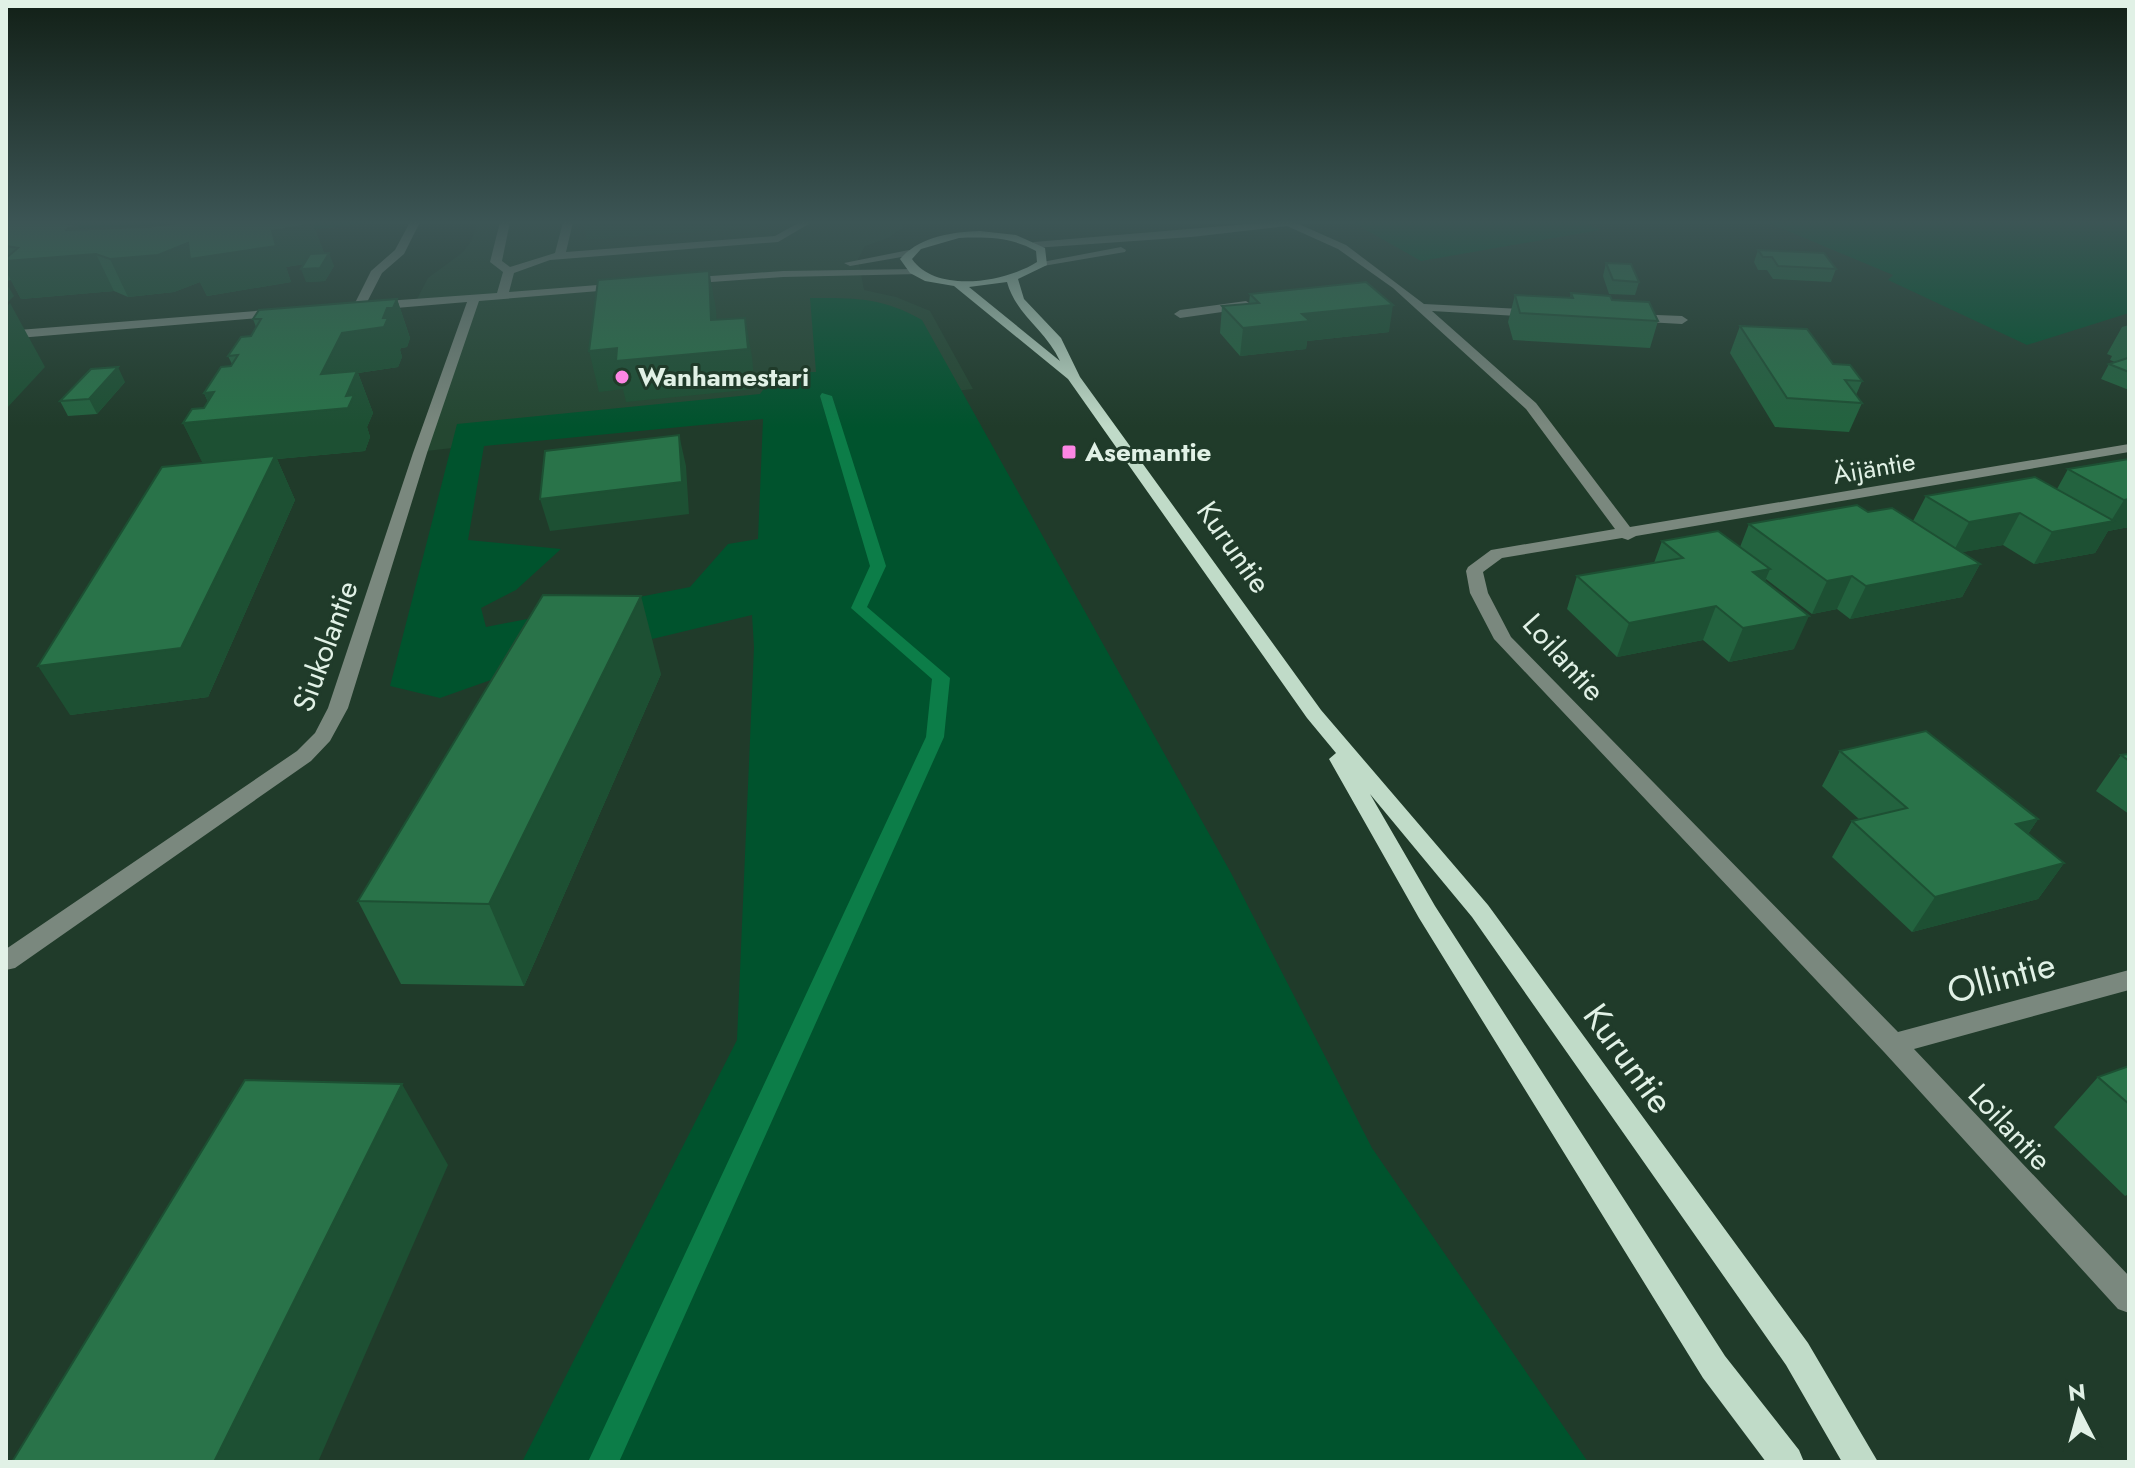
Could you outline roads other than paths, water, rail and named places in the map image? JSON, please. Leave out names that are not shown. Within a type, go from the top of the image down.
[{"type":"main road","name":"Kuruntie","points":[[967,291],[1027,344],[1074,377]]},
{"type":"main road","name":"Kuruntie","points":[[1015,291],[1018,300],[1057,341],[1074,377],[1314,714],[1480,911],[1797,1354],[1861,1462]]},
{"type":"main road","name":"Kuruntie","points":[[1314,714],[1427,912],[1663,1287],[1714,1367],[1787,1462]]},
{"type":"street","points":[[359,307],[367,291]]},
{"type":"street","points":[[502,295],[503,291]]},
{"type":"street","points":[[343,308],[565,291]]},
{"type":"street","points":[[1402,291],[1531,406],[1628,535]]},
{"type":"street","name":"Siukolantie","points":[[6,961],[304,756],[323,736],[338,708],[420,453],[474,298]]},
{"type":"street","points":[[1180,314],[1257,304]]},
{"type":"street","points":[[1420,307],[1547,313]]},
{"type":"street","points":[[6,335],[297,312]]},
{"type":"street","points":[[1622,317],[1682,320]]},
{"type":"street","name":"Äijäntie","points":[[1628,535],[2129,448]]},
{"type":"street","name":"Loilantie","points":[[1628,535],[1497,554],[1474,571],[1479,593],[1503,639],[1893,1044],[2129,1298]]},
{"type":"street","name":"Ollintie","points":[[1893,1044],[2129,980]]},
{"type":"waterway","points":[[603,1462],[935,737],[941,678],[859,608],[878,566],[826,396]]},
{"type":"place","name":"Wanhamestari","points":[[622,377]]},
{"type":"place","name":"Asemantie","points":[[1069,452]]}]
